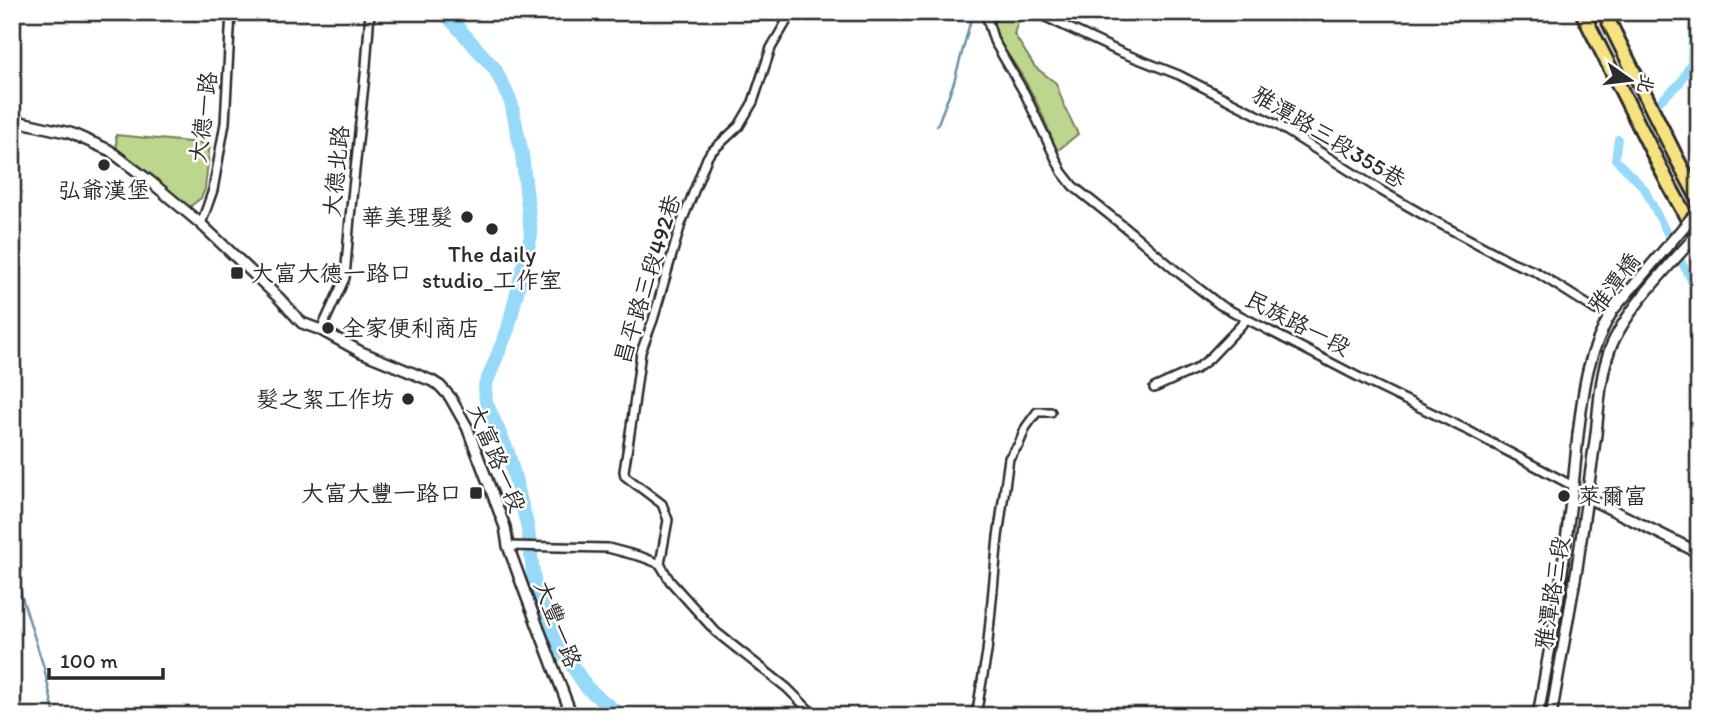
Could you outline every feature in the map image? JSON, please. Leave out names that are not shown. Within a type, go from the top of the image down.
[{"type":"highway","points":[[1582,12],[1699,240]]},
{"type":"highway","points":[[1604,12],[1699,200]]},
{"type":"street","name":"大德一路","points":[[201,223],[213,190],[225,123],[232,12]]},
{"type":"street","name":"大德北路","points":[[321,330],[345,278],[370,12]]},
{"type":"street","name":"昌平路三段492巷","points":[[660,565],[668,520],[662,504],[625,476],[624,471],[640,352],[653,320],[681,224],[707,158],[744,118],[753,102],[771,48],[792,12]]},
{"type":"street","points":[[986,15],[1001,12]]},
{"type":"street","name":"雅潭路三段355巷","points":[[1035,12],[1120,52],[1180,75],[1279,125],[1392,197],[1512,262],[1536,272],[1596,310]]},
{"type":"street","name":"民族路一段","points":[[986,15],[994,41],[1025,94],[1062,172],[1073,186],[1220,305],[1467,430],[1573,486],[1586,497],[1699,553]]},
{"type":"street","name":"大富路一段","points":[[12,120],[70,133],[109,150],[201,223],[302,323],[361,352],[432,381],[450,397],[467,427],[505,527],[508,546],[608,548],[660,565]]},
{"type":"street","name":"雅潭橋","points":[[1578,435],[1589,362],[1604,327],[1614,310],[1699,209]]},
{"type":"street","name":"雅潭橋","points":[[1596,434],[1601,383],[1610,348],[1627,318],[1699,232]]},
{"type":"street","points":[[1154,388],[1195,369],[1209,359],[1247,319]]},
{"type":"street","points":[[976,716],[1009,458],[1037,412],[1051,412]]},
{"type":"street","name":"雅潭路三段","points":[[1551,716],[1577,568],[1596,434]]},
{"type":"street","name":"雅潭路三段","points":[[1538,716],[1559,595],[1578,435]]},
{"type":"street","name":"大豐一路","points":[[508,546],[572,716]]},
{"type":"street","points":[[660,565],[670,581],[716,632],[787,688],[816,716]]},
{"type":"green space","points":[[992,12],[1021,12],[1014,34],[1035,67],[1056,83],[1078,134],[1057,151],[1034,98],[1000,41]]},
{"type":"green space","points":[[116,135],[210,144],[205,189],[201,198],[187,209],[117,152]]},
{"type":"waterway","points":[[444,12],[495,69],[511,102],[522,154],[531,235],[508,329],[485,386],[486,402],[508,452],[529,538]]},
{"type":"waterway","points":[[937,126],[954,82],[973,12]]},
{"type":"waterway","points":[[1693,12],[1691,63],[1699,74]]},
{"type":"waterway","points":[[1659,102],[1680,83],[1691,63]]},
{"type":"waterway","points":[[1618,139],[1615,159],[1644,188],[1699,296]]},
{"type":"waterway","points":[[531,555],[535,588],[559,646],[587,688],[621,716]]},
{"type":"waterway","points":[[12,565],[44,668],[55,716]]},
{"type":"place","name":"弘爺漢堡","points":[[104,165]]},
{"type":"place","name":"華美理髮","points":[[467,217]]},
{"type":"place","name":"The daily studio_工作室","points":[[492,229]]},
{"type":"place","name":"大富大德一路口","points":[[237,273]]},
{"type":"place","name":"全家便利商店","points":[[328,328]]},
{"type":"place","name":"髮之絮工作坊","points":[[408,399]]},
{"type":"place","name":"大富大豐一路口","points":[[476,493]]},
{"type":"place","name":"萊爾富","points":[[1564,496]]}]
